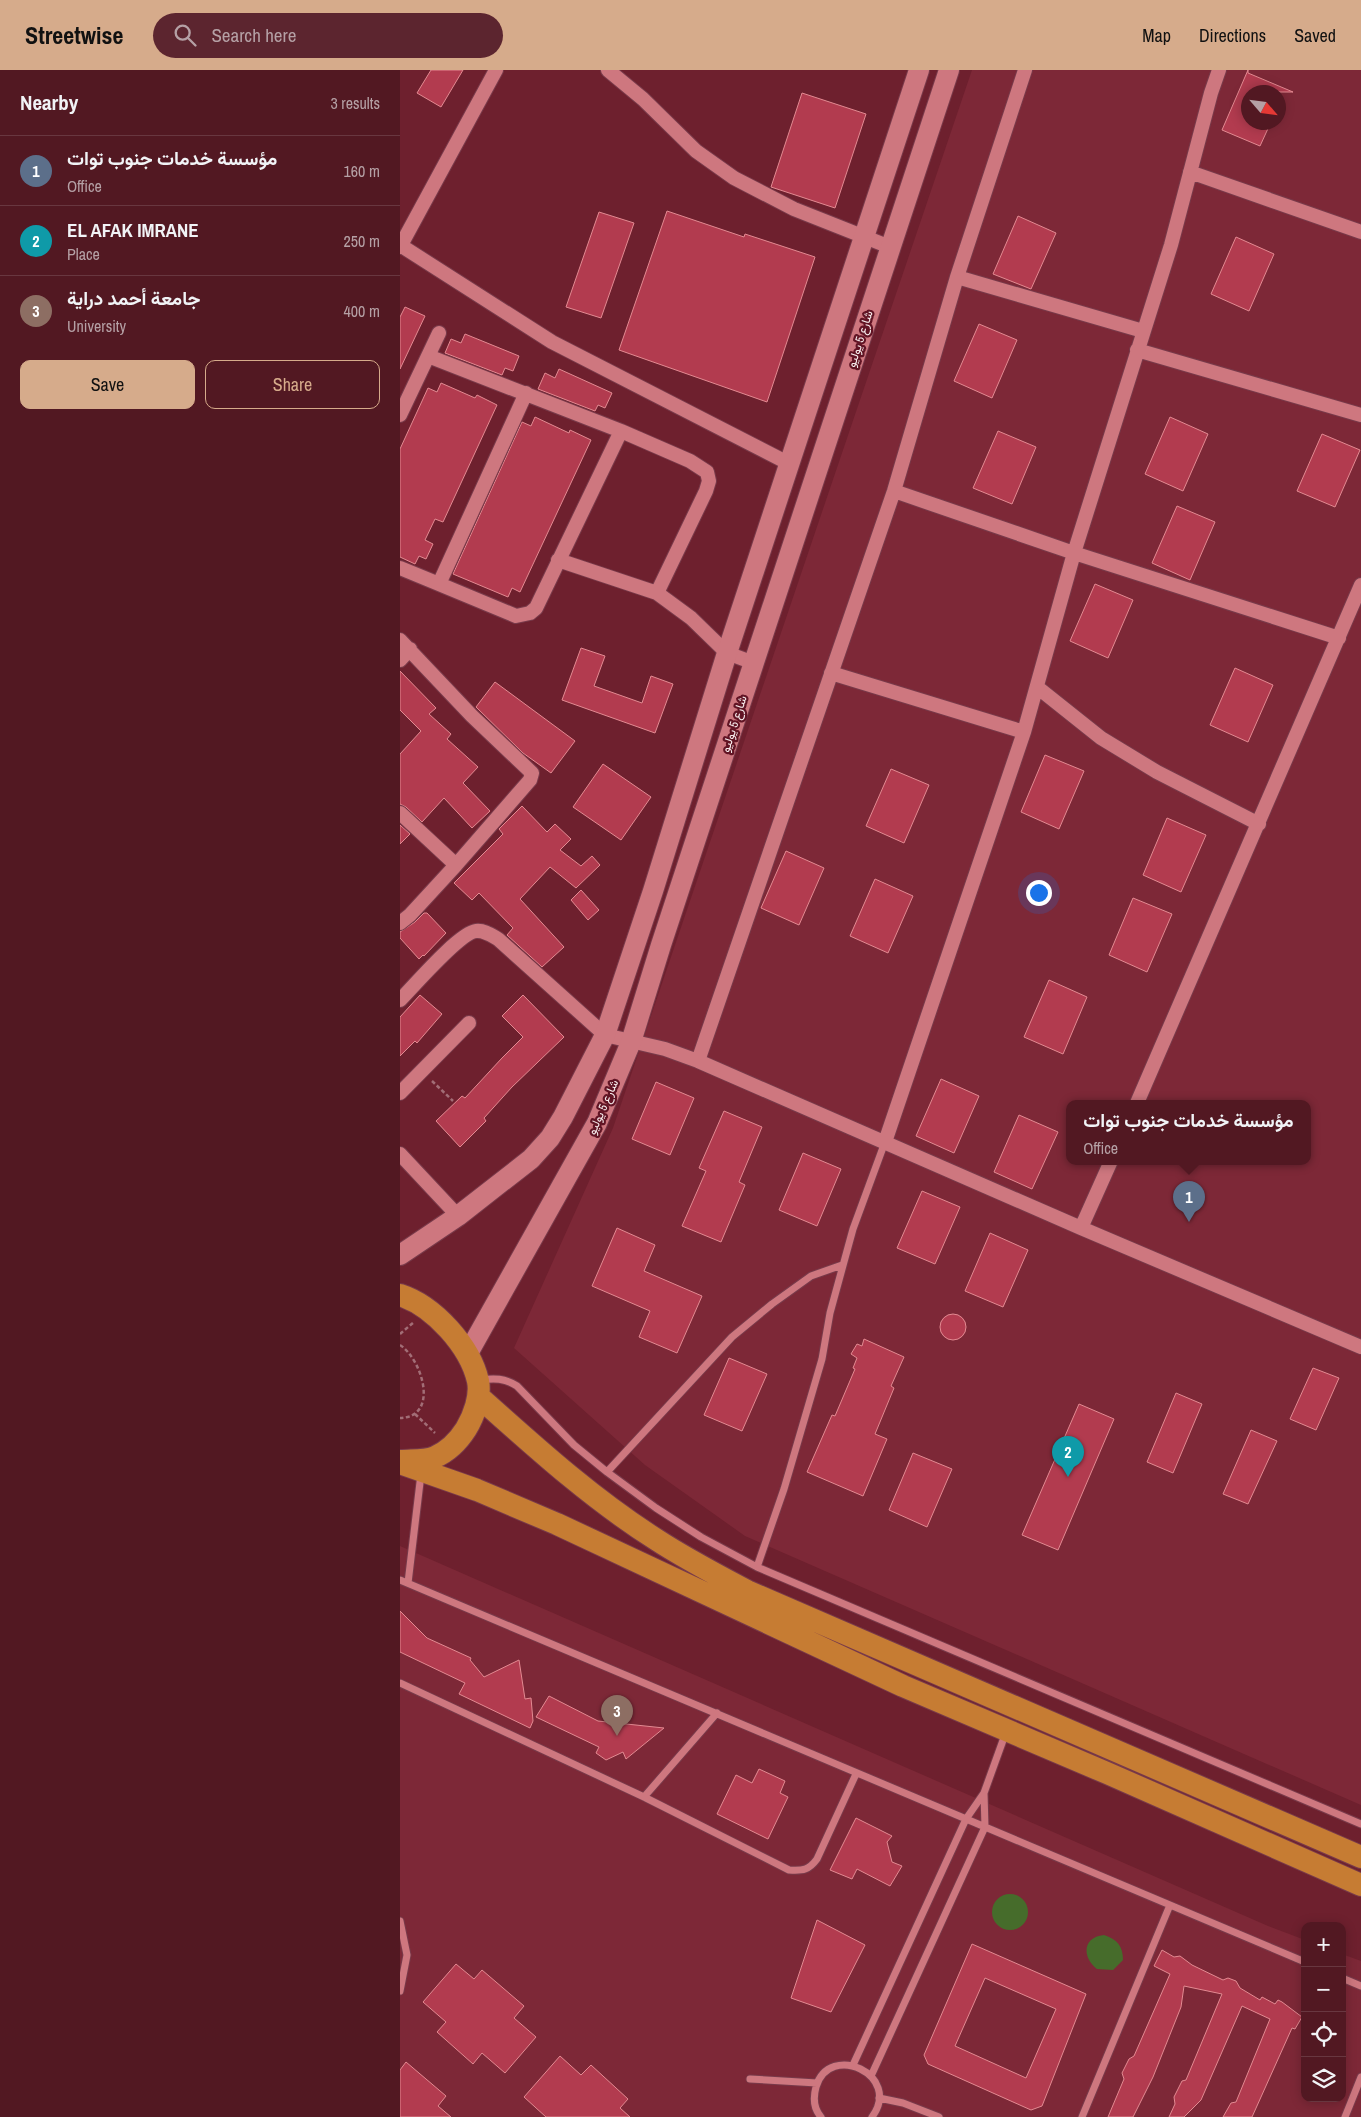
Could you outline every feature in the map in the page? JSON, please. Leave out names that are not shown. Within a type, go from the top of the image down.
[{"type":"main road","points":[[400,1254],[458,1216],[531,1159],[550,1138],[605,1035],[653,891],[727,653],[919,70]]},
{"type":"main road","name":"شارع 5 يوليو","points":[[467,1355],[580,1158],[632,1042],[754,662],[949,70]]},
{"type":"main road","points":[[400,1295],[426,1309],[450,1329],[467,1355],[478,1388],[560,1468],[629,1521],[692,1562],[739,1587],[1361,1857]]},
{"type":"main road","points":[[400,1462],[435,1458],[458,1442],[471,1421],[478,1388]]},
{"type":"main road","points":[[400,1462],[477,1490],[557,1524],[903,1686],[1361,1885]]},
{"type":"street","points":[[496,70],[400,246],[552,342],[790,464]]},
{"type":"street","points":[[608,70],[643,99],[696,151],[734,178],[794,209],[890,246]]},
{"type":"street","points":[[698,1060],[894,491],[957,277],[1025,70]]},
{"type":"street","points":[[885,1142],[1024,732],[1074,553],[1171,245],[1211,93],[1219,70]]},
{"type":"street","points":[[1190,172],[1361,232]]},
{"type":"street","points":[[957,277],[1143,331]]},
{"type":"street","points":[[400,415],[439,333]]},
{"type":"street","points":[[1137,350],[1361,415]]},
{"type":"street","points":[[428,356],[621,431],[690,461],[707,472],[709,482],[706,491],[657,593]]},
{"type":"street","points":[[439,584],[526,393]]},
{"type":"street","points":[[400,568],[516,616],[530,614],[536,608],[621,431]]},
{"type":"street","points":[[894,491],[1074,553],[1339,638]]},
{"type":"street","points":[[558,560],[657,593],[691,618],[727,653],[754,662]]},
{"type":"street","points":[[1137,1100],[1259,824],[1361,585]]},
{"type":"street","points":[[400,660],[405,645],[472,716],[532,773],[530,780],[456,865],[410,915],[400,923]]},
{"type":"street","points":[[831,673],[1024,732]]},
{"type":"street","points":[[1037,686],[1101,738],[1157,772],[1259,824]]},
{"type":"street","points":[[400,813],[456,865]]},
{"type":"street","points":[[400,1000],[458,941],[475,931],[486,932],[498,939],[605,1035],[665,1049],[698,1060],[1081,1228],[1361,1347]]},
{"type":"street","points":[[400,1092],[470,1023]]},
{"type":"street","points":[[400,1154],[458,1216]]},
{"type":"street","points":[[1081,1228],[1109,1165]]},
{"type":"lane","points":[[757,1567],[784,1489],[822,1359],[830,1313],[842,1265],[885,1142]]},
{"type":"lane","points":[[608,1472],[732,1337],[772,1304],[812,1276],[842,1265]]},
{"type":"lane","points":[[478,1388],[500,1379],[509,1381],[517,1386],[574,1444],[608,1472],[656,1508],[701,1537],[757,1567],[1361,1824]]},
{"type":"lane","points":[[408,1583],[421,1471]]},
{"type":"lane","points":[[400,1580],[1301,1960]]},
{"type":"lane","points":[[400,1683],[644,1796],[789,1870],[803,1871],[811,1867],[817,1859],[856,1774]]},
{"type":"lane","points":[[644,1796],[717,1713]]},
{"type":"lane","points":[[853,2065],[966,1819],[984,1793],[1006,1730]]},
{"type":"lane","points":[[871,2076],[984,1827],[984,1793]]},
{"type":"lane","points":[[1082,2117],[1170,1905]]},
{"type":"lane","points":[[400,1921],[407,1956],[400,1991]]},
{"type":"lane","points":[[1346,1980],[1361,1986]]},
{"type":"lane","points":[[821,2117],[815,2104],[814,2094],[817,2083],[823,2074],[832,2068],[842,2065],[853,2065],[862,2069],[877,2084],[879,2098],[875,2116]]},
{"type":"lane","points":[[1345,2117],[1361,2077]]},
{"type":"lane","points":[[750,2079],[817,2083]]},
{"type":"lane","points":[[879,2098],[903,2103],[939,2117]]},
{"type":"path","points":[[421,1071],[453,1101]]},
{"type":"path","points":[[400,1334],[415,1321]]},
{"type":"path","points":[[400,1345],[414,1361],[423,1386],[424,1397],[421,1407],[415,1414],[400,1418]]},
{"type":"path","points":[[415,1414],[435,1433]]},
{"type":"shaded area","points":[[972,70],[1361,70],[1361,1805],[745,1536],[645,1465],[514,1348],[613,1128]]},
{"type":"shaded area","points":[[400,1546],[1268,1926],[1301,1938],[1301,2102],[1346,2102],[1346,1955],[1361,1961],[1361,2117],[400,2117]]},
{"type":"green space","points":[[1010,1894],[1017,1895],[1023,1899],[1027,1905],[1027,1919],[1023,1925],[1017,1929],[1010,1930],[1003,1929],[997,1925],[993,1919],[992,1912],[993,1905],[997,1899],[1003,1895]]},
{"type":"green space","points":[[1104,1935],[1116,1941],[1122,1951],[1123,1960],[1113,1970],[1097,1969],[1087,1954],[1088,1944],[1097,1937]]},
{"type":"building","points":[[431,70],[463,70],[441,107],[417,93]]},
{"type":"building","points":[[1248,70],[1248,73],[1276,85],[1242,85]]},
{"type":"building","points":[[1241,86],[1241,130],[1267,130],[1260,146],[1222,130]]},
{"type":"building","points":[[802,93],[866,114],[835,208],[771,187]]},
{"type":"building","points":[[667,211],[744,237],[745,234],[815,257],[767,402],[619,350]]},
{"type":"building","points":[[599,212],[634,223],[601,318],[566,307]]},
{"type":"building","points":[[1018,216],[1056,233],[1031,289],[993,274]]},
{"type":"building","points":[[1236,237],[1274,254],[1249,311],[1211,294]]},
{"type":"building","points":[[405,307],[425,316],[400,369],[400,317]]},
{"type":"building","points":[[979,324],[1017,340],[992,398],[954,381]]},
{"type":"building","points":[[465,334],[519,356],[513,371],[505,368],[502,375],[445,353],[451,339],[461,343]]},
{"type":"building","points":[[559,369],[612,393],[605,408],[598,405],[595,411],[538,389],[545,373],[555,378]]},
{"type":"building","points":[[441,383],[475,398],[477,395],[497,405],[443,522],[435,519],[425,540],[433,544],[426,559],[419,556],[415,564],[400,557],[400,449],[428,388],[437,392]]},
{"type":"building","points":[[535,417],[569,433],[570,430],[591,440],[520,592],[512,588],[508,597],[453,574],[522,422],[531,426]]},
{"type":"building","points":[[1170,417],[1208,434],[1183,491],[1145,474]]},
{"type":"building","points":[[998,431],[1036,447],[1012,504],[973,488]]},
{"type":"building","points":[[1322,434],[1360,450],[1335,507],[1297,491]]},
{"type":"building","points":[[1177,506],[1215,522],[1190,580],[1152,563]]},
{"type":"building","points":[[1095,584],[1133,600],[1108,658],[1070,641]]},
{"type":"building","points":[[581,648],[605,656],[594,686],[642,703],[651,676],[673,684],[655,733],[562,700]]},
{"type":"building","points":[[1235,668],[1273,685],[1248,742],[1210,725]]},
{"type":"building","points":[[400,671],[436,708],[429,714],[451,734],[447,739],[478,767],[463,783],[490,811],[472,828],[444,798],[422,822],[400,804],[400,754],[421,731],[400,710]]},
{"type":"building","points":[[495,682],[575,741],[551,773],[523,753],[476,707]]},
{"type":"building","points":[[1045,755],[1084,771],[1059,829],[1021,812]]},
{"type":"building","points":[[603,764],[651,797],[621,840],[573,807]]},
{"type":"building","points":[[891,769],[929,785],[904,843],[866,826]]},
{"type":"building","points":[[522,806],[547,832],[555,824],[571,839],[560,850],[581,866],[592,856],[600,865],[576,888],[550,867],[520,899],[564,947],[542,967],[507,935],[513,928],[479,893],[472,900],[454,883],[503,834],[499,829]]},
{"type":"building","points":[[1167,818],[1206,835],[1181,892],[1143,875]]},
{"type":"building","points":[[400,825],[410,834],[400,844]]},
{"type":"building","points":[[786,851],[824,868],[799,925],[761,908]]},
{"type":"building","points":[[875,879],[913,896],[888,953],[850,936]]},
{"type":"building","points":[[581,890],[599,910],[588,920],[571,900]]},
{"type":"building","points":[[1133,898],[1172,914],[1147,972],[1109,955]]},
{"type":"building","points":[[424,913],[427,913],[446,933],[419,959],[400,938],[400,932]]},
{"type":"building","points":[[1049,980],[1087,997],[1063,1054],[1024,1037]]},
{"type":"building","points":[[420,995],[442,1014],[417,1043],[415,1041],[400,1056],[400,1017]]},
{"type":"building","points":[[523,995],[564,1037],[512,1087],[484,1118],[486,1121],[460,1147],[436,1121],[462,1096],[465,1098],[523,1037],[502,1016]]},
{"type":"building","points":[[941,1079],[979,1096],[954,1153],[916,1136]]},
{"type":"building","points":[[656,1082],[694,1098],[670,1155],[632,1139]]},
{"type":"building","points":[[724,1111],[762,1127],[739,1182],[745,1185],[721,1242],[682,1226],[706,1171],[699,1168]]},
{"type":"building","points":[[1019,1115],[1058,1132],[1032,1189],[994,1172]]},
{"type":"building","points":[[803,1153],[841,1169],[817,1226],[779,1210]]},
{"type":"building","points":[[922,1191],[960,1207],[935,1264],[897,1248]]},
{"type":"building","points":[[617,1228],[655,1245],[644,1271],[702,1296],[677,1353],[639,1337],[650,1311],[592,1286]]},
{"type":"building","points":[[990,1233],[1028,1250],[1003,1307],[965,1291]]},
{"type":"building","points":[[953,1314],[962,1318],[966,1327],[962,1336],[953,1340],[944,1336],[940,1327],[944,1318]]},
{"type":"building","points":[[864,1339],[904,1357],[891,1386],[894,1388],[875,1434],[887,1439],[863,1496],[807,1472],[832,1415],[835,1416],[855,1369],[853,1368],[857,1358],[851,1354],[857,1344],[862,1346]]},
{"type":"building","points":[[729,1358],[767,1374],[742,1431],[704,1415]]},
{"type":"building","points":[[1313,1368],[1339,1378],[1316,1430],[1290,1419]]},
{"type":"building","points":[[1176,1393],[1202,1404],[1173,1473],[1147,1462]]},
{"type":"building","points":[[1079,1404],[1114,1419],[1058,1550],[1022,1535]]},
{"type":"building","points":[[1251,1430],[1277,1441],[1248,1504],[1223,1494]]},
{"type":"building","points":[[913,1453],[952,1469],[927,1527],[889,1510]]},
{"type":"building","points":[[400,1611],[427,1638],[471,1658],[470,1660],[484,1677],[519,1660],[525,1699],[531,1698],[533,1721],[530,1728],[459,1694],[465,1683],[400,1652]]},
{"type":"building","points":[[549,1696],[598,1721],[664,1728],[626,1759],[623,1752],[606,1760],[596,1753],[599,1747],[536,1717]]},
{"type":"building","points":[[759,1769],[785,1781],[780,1793],[788,1797],[768,1839],[717,1814],[736,1775],[752,1783]]},
{"type":"building","points":[[856,1818],[892,1836],[887,1842],[892,1862],[902,1866],[890,1886],[857,1869],[852,1879],[830,1870]]},
{"type":"building","points":[[817,1920],[865,1945],[831,2012],[791,1998]]},
{"type":"building","points":[[972,1944],[1086,1994],[1042,2106],[1031,2110],[928,2064],[924,2055]],"holes":[[[985,1978],[1056,2009],[1026,2078],[955,2046]]]},
{"type":"building","points":[[1162,1950],[1174,1957],[1180,1956],[1192,1965],[1223,1980],[1228,1978],[1236,1981],[1240,1988],[1260,2000],[1262,1997],[1275,2004],[1278,2000],[1301,2016],[1295,2029],[1292,2028],[1252,2117],[1223,2117],[1231,2103],[1236,2102],[1270,2019],[1242,2006],[1201,2100],[1184,2117],[1169,2117],[1175,2104],[1174,2097],[1182,2081],[1186,2080],[1222,1994],[1184,1986],[1181,2007],[1153,2077],[1133,2117],[1108,2117],[1124,2079],[1122,2073],[1129,2059],[1134,2056],[1170,1974],[1154,1966]]},
{"type":"building","points":[[456,1964],[474,1979],[482,1970],[524,2006],[514,2018],[536,2037],[505,2073],[482,2053],[473,2064],[437,2032],[446,2022],[423,2002]]},
{"type":"building","points":[[560,2056],[581,2075],[591,2065],[628,2099],[620,2108],[630,2117],[546,2117],[524,2097]]},
{"type":"building","points":[[406,2062],[446,2096],[438,2106],[451,2117],[400,2117],[400,2070]]},
{"type":"place","name":"مؤسسة خدمات جنوب توات","points":[[1189,1222]]},
{"type":"place","name":"EL AFAK IMRANE","points":[[1068,1477]]},
{"type":"place","name":"جامعة أحمد دراية","points":[[617,1736]]}]
